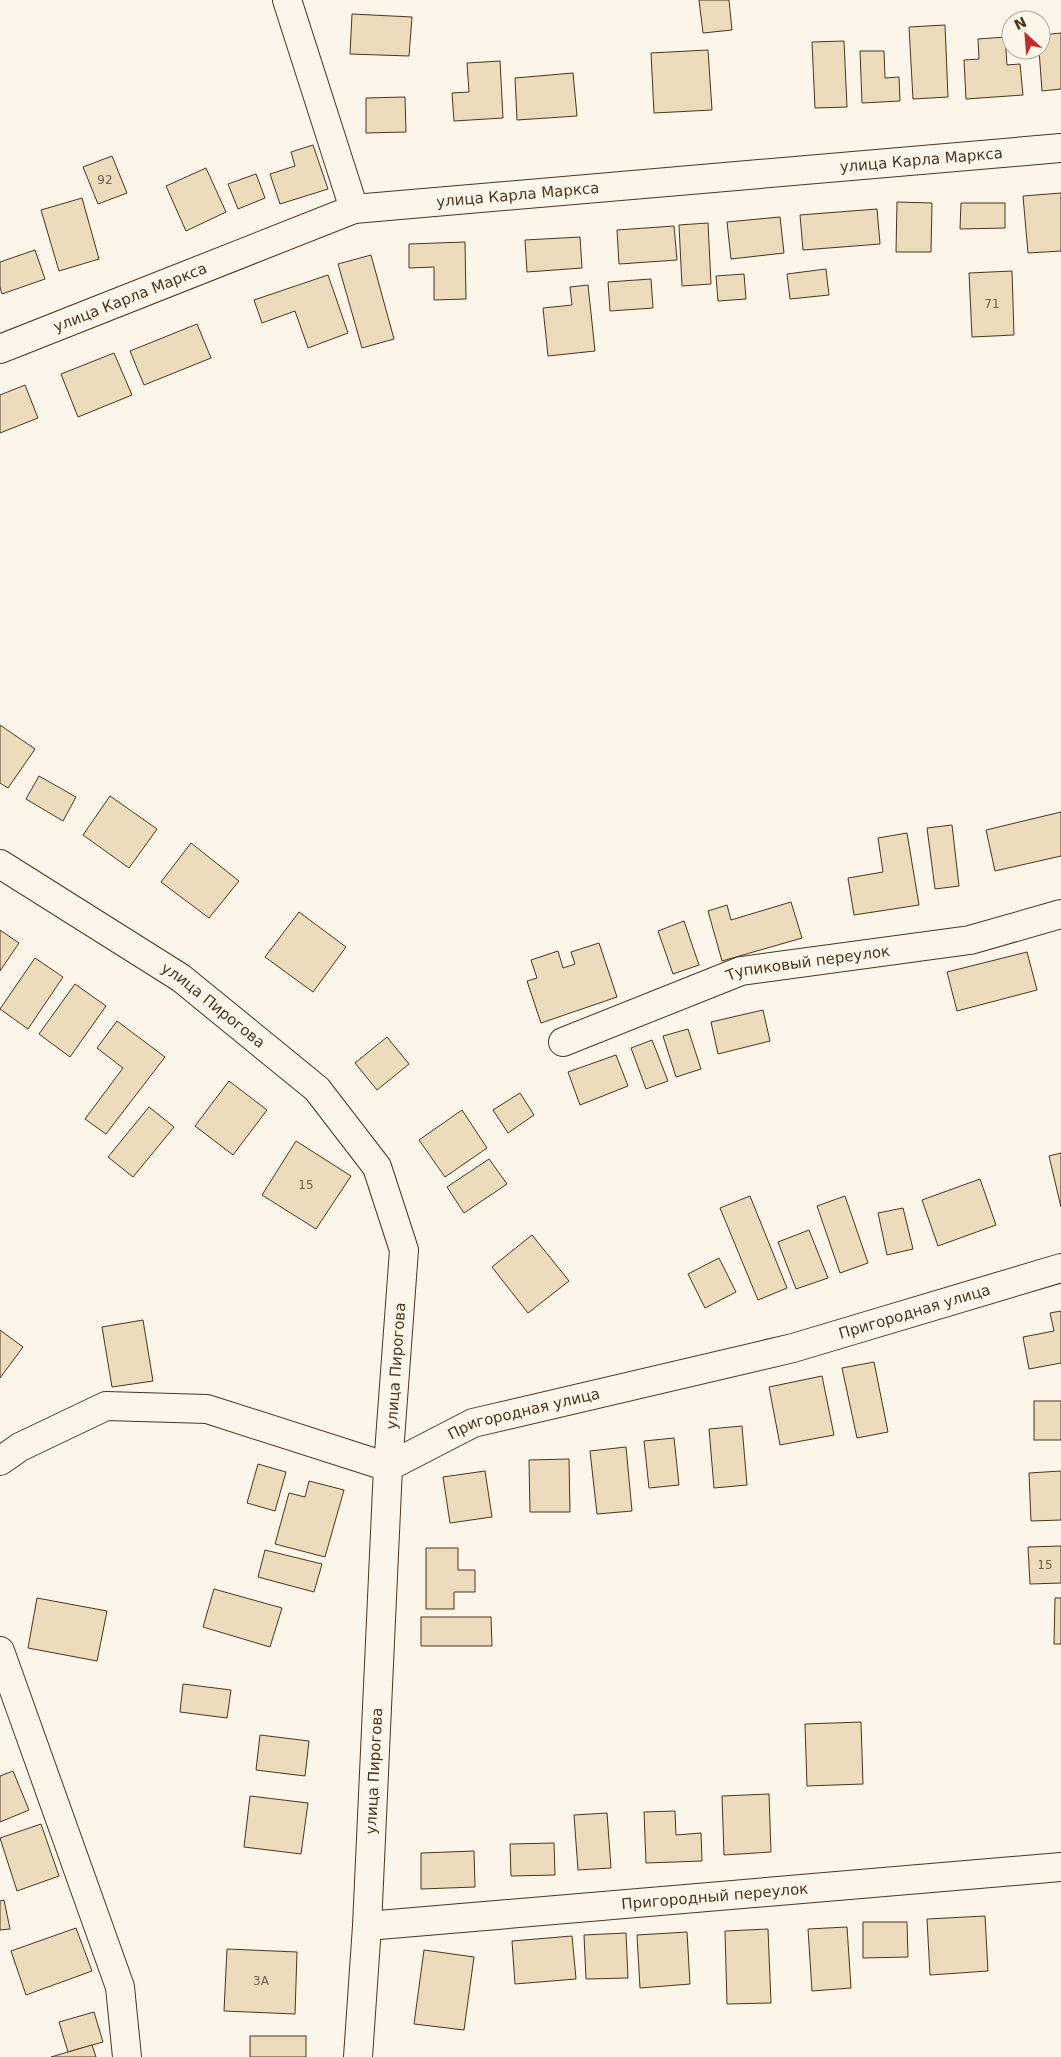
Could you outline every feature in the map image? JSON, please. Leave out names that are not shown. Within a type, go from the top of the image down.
[{"type":"street","points":[[287,0],[354,209]]},
{"type":"street","name":"улица Карла Маркса","points":[[0,349],[354,209],[1061,148]]},
{"type":"street","name":"улица Пирогова","points":[[0,864],[181,978],[317,1089],[377,1167],[404,1250],[388,1467],[367,1926],[358,2057]]},
{"type":"street","name":"Тупиковый переулок","points":[[564,1042],[740,971],[970,940],[1061,914]]},
{"type":"street","name":"Пригородная улица","points":[[388,1467],[473,1423],[793,1348],[1061,1268]]},
{"type":"street","points":[[0,1461],[20,1447],[106,1406],[207,1409],[388,1467]]},
{"type":"street","points":[[0,1651],[120,1987],[126,2057]]},
{"type":"street","name":"Пригородный переулок","points":[[367,1926],[1061,1867]]},
{"type":"building","points":[[699,0],[729,0],[732,30],[703,33]]},
{"type":"building","points":[[352,14],[412,17],[409,56],[350,54]]},
{"type":"building","points":[[945,25],[948,97],[913,99],[909,27]]},
{"type":"building","points":[[1061,33],[1061,89],[1042,91],[1040,60],[1051,60],[1051,34]]},
{"type":"building","points":[[1001,37],[1001,60],[1007,60],[1007,65],[1020,64],[1023,95],[966,99],[964,60],[979,59],[978,39]]},
{"type":"building","points":[[844,41],[847,107],[815,108],[812,42]]},
{"type":"building","points":[[708,50],[712,110],[654,113],[651,53]]},
{"type":"building","points":[[860,51],[884,51],[885,78],[899,77],[900,101],[862,103]]},
{"type":"building","points":[[500,61],[503,118],[454,121],[452,93],[469,92],[467,63]]},
{"type":"building","points":[[573,73],[577,116],[517,120],[515,78]]},
{"type":"building","points":[[405,97],[406,132],[366,133],[366,98]]},
{"type":"building","points":[[313,145],[328,189],[280,204],[270,174],[295,166],[291,152]]},
{"type":"building","points":[[112,156],[127,193],[98,204],[83,167]]},
{"type":"building","points":[[206,168],[226,212],[186,231],[166,186]]},
{"type":"building","points":[[256,174],[265,198],[238,209],[228,184]]},
{"type":"building","points":[[1061,193],[1061,251],[1028,253],[1023,196]]},
{"type":"building","points":[[82,198],[99,259],[59,271],[41,210]]},
{"type":"building","points":[[897,202],[932,203],[931,252],[896,252]]},
{"type":"building","points":[[961,203],[1005,203],[1005,228],[960,229]]},
{"type":"building","points":[[877,209],[880,244],[803,250],[800,215]]},
{"type":"building","points":[[780,217],[784,253],[731,259],[727,222]]},
{"type":"building","points":[[708,223],[711,284],[682,286],[679,225]]},
{"type":"building","points":[[674,226],[677,260],[619,264],[617,230]]},
{"type":"building","points":[[580,237],[582,268],[527,272],[525,240]]},
{"type":"building","points":[[465,242],[466,299],[434,300],[434,267],[409,268],[409,244]]},
{"type":"building","points":[[35,250],[45,279],[2,294],[0,287],[0,262]]},
{"type":"building","points":[[371,255],[394,339],[362,348],[338,264]]},
{"type":"building","points":[[826,269],[829,295],[790,299],[787,274]]},
{"type":"building","points":[[1012,271],[1014,335],[972,337],[969,273]]},
{"type":"building","points":[[744,274],[746,299],[718,301],[716,276]]},
{"type":"building","points":[[328,275],[348,333],[308,348],[295,311],[262,323],[254,300]]},
{"type":"building","points":[[651,279],[653,308],[610,311],[608,282]]},
{"type":"building","points":[[588,285],[595,351],[548,356],[543,308],[572,305],[570,287]]},
{"type":"building","points":[[197,324],[211,358],[144,385],[130,351]]},
{"type":"building","points":[[114,353],[132,395],[78,417],[61,374]]},
{"type":"building","points":[[25,385],[38,418],[0,433],[0,395]]},
{"type":"building","points":[[0,725],[35,749],[8,788],[0,783]]},
{"type":"building","points":[[39,776],[76,797],[63,821],[26,799]]},
{"type":"building","points":[[110,796],[157,829],[129,868],[83,835]]},
{"type":"building","points":[[1061,812],[1061,856],[995,871],[986,830]]},
{"type":"building","points":[[952,825],[959,886],[935,889],[927,828]]},
{"type":"building","points":[[907,833],[919,905],[854,915],[848,878],[883,872],[878,838]]},
{"type":"building","points":[[191,843],[239,881],[209,918],[161,882]]},
{"type":"building","points":[[791,902],[802,938],[722,961],[708,911],[727,905],[731,920]]},
{"type":"building","points":[[299,912],[346,947],[313,992],[265,957]]},
{"type":"building","points":[[684,921],[699,965],[673,974],[658,931]]},
{"type":"building","points":[[0,930],[19,943],[0,971]]},
{"type":"building","points":[[599,943],[617,997],[541,1023],[527,981],[537,978],[531,960],[558,951],[563,968],[575,964],[571,952]]},
{"type":"building","points":[[1027,952],[1037,990],[957,1011],[947,972]]},
{"type":"building","points":[[35,958],[63,977],[28,1029],[0,1009]]},
{"type":"building","points":[[75,984],[106,1006],[70,1057],[39,1034]]},
{"type":"building","points":[[763,1010],[770,1041],[718,1054],[711,1022]]},
{"type":"building","points":[[117,1021],[165,1057],[106,1134],[85,1119],[123,1068],[97,1048]]},
{"type":"building","points":[[688,1029],[701,1069],[676,1077],[663,1036]]},
{"type":"building","points":[[387,1037],[409,1064],[377,1090],[355,1063]]},
{"type":"building","points":[[652,1040],[668,1081],[646,1089],[631,1048]]},
{"type":"building","points":[[616,1055],[628,1086],[580,1105],[568,1072]]},
{"type":"building","points":[[229,1081],[267,1110],[233,1155],[195,1126]]},
{"type":"building","points":[[520,1093],[534,1115],[508,1133],[493,1110]]},
{"type":"building","points":[[149,1107],[174,1127],[133,1177],[108,1157]]},
{"type":"building","points":[[462,1110],[487,1148],[445,1177],[419,1140]]},
{"type":"building","points":[[296,1141],[351,1176],[316,1229],[262,1195]]},
{"type":"building","points":[[1061,1153],[1061,1207],[1049,1156]]},
{"type":"building","points":[[489,1159],[507,1184],[464,1213],[447,1187]]},
{"type":"building","points":[[980,1179],[996,1225],[938,1246],[922,1200]]},
{"type":"building","points":[[750,1196],[787,1288],[758,1300],[720,1208]]},
{"type":"building","points":[[845,1196],[868,1263],[840,1273],[817,1206]]},
{"type":"building","points":[[903,1208],[913,1249],[887,1255],[878,1213]]},
{"type":"building","points":[[809,1230],[828,1278],[796,1289],[778,1242]]},
{"type":"building","points":[[532,1235],[569,1281],[528,1313],[492,1267]]},
{"type":"building","points":[[719,1258],[736,1292],[705,1308],[688,1274]]},
{"type":"building","points":[[1061,1311],[1061,1363],[1029,1369],[1023,1337],[1054,1331],[1050,1313]]},
{"type":"building","points":[[143,1320],[153,1381],[112,1387],[102,1327]]},
{"type":"building","points":[[0,1330],[23,1347],[0,1378]]},
{"type":"building","points":[[874,1362],[888,1432],[857,1438],[842,1368]]},
{"type":"building","points":[[822,1376],[834,1435],[780,1445],[769,1387]]},
{"type":"building","points":[[1034,1401],[1061,1401],[1061,1440],[1034,1440]]},
{"type":"building","points":[[742,1426],[747,1485],[714,1488],[709,1429]]},
{"type":"building","points":[[674,1438],[679,1485],[649,1488],[644,1441]]},
{"type":"building","points":[[626,1447],[632,1511],[597,1514],[590,1451]]},
{"type":"building","points":[[569,1459],[570,1512],[530,1512],[529,1460]]},
{"type":"building","points":[[258,1464],[286,1472],[275,1511],[247,1503]]},
{"type":"building","points":[[485,1471],[492,1517],[450,1523],[443,1477]]},
{"type":"building","points":[[1061,1471],[1061,1520],[1031,1521],[1029,1473]]},
{"type":"building","points":[[309,1481],[344,1490],[325,1557],[275,1544],[289,1493],[305,1497]]},
{"type":"building","points":[[1061,1546],[1061,1583],[1030,1584],[1028,1547]]},
{"type":"building","points":[[426,1548],[458,1548],[458,1570],[475,1570],[475,1592],[454,1592],[454,1609],[426,1609]]},
{"type":"building","points":[[265,1550],[322,1564],[314,1592],[258,1577]]},
{"type":"building","points":[[214,1589],[282,1608],[270,1647],[203,1627]]},
{"type":"building","points":[[37,1598],[107,1611],[97,1661],[28,1648]]},
{"type":"building","points":[[1055,1598],[1061,1598],[1061,1644],[1054,1644]]},
{"type":"building","points":[[421,1617],[491,1617],[492,1646],[421,1646]]},
{"type":"building","points":[[183,1684],[231,1690],[227,1718],[180,1712]]},
{"type":"building","points":[[861,1722],[863,1784],[807,1786],[805,1724]]},
{"type":"building","points":[[260,1735],[309,1741],[305,1776],[256,1770]]},
{"type":"building","points":[[13,1771],[29,1810],[0,1822],[0,1776]]},
{"type":"building","points":[[769,1794],[771,1852],[724,1855],[722,1796]]},
{"type":"building","points":[[250,1796],[308,1803],[301,1854],[244,1847]]},
{"type":"building","points":[[675,1811],[676,1835],[701,1833],[702,1861],[646,1863],[644,1812]]},
{"type":"building","points":[[607,1813],[611,1868],[578,1870],[574,1815]]},
{"type":"building","points":[[41,1824],[59,1876],[17,1891],[0,1838]]},
{"type":"building","points":[[554,1843],[555,1875],[511,1876],[510,1844]]},
{"type":"building","points":[[474,1851],[475,1887],[421,1889],[421,1853]]},
{"type":"building","points":[[4,1900],[10,1929],[0,1930],[0,1901]]},
{"type":"building","points":[[985,1916],[988,1971],[930,1975],[927,1919]]},
{"type":"building","points":[[863,1922],[907,1922],[908,1957],[863,1958]]},
{"type":"building","points":[[847,1927],[851,1988],[812,1991],[808,1929]]},
{"type":"building","points":[[76,1928],[92,1971],[26,1995],[11,1951]]},
{"type":"building","points":[[768,1929],[771,2003],[727,2004],[725,1931]]},
{"type":"building","points":[[687,1932],[690,1984],[640,1988],[637,1935]]},
{"type":"building","points":[[626,1933],[628,1978],[586,1979],[584,1935]]},
{"type":"building","points":[[572,1936],[576,1979],[515,1984],[512,1941]]},
{"type":"building","points":[[227,1949],[297,1952],[295,2014],[224,2011]]},
{"type":"building","points":[[424,1950],[474,1957],[464,2030],[414,2024]]},
{"type":"building","points":[[94,2012],[103,2042],[68,2052],[59,2022]]},
{"type":"building","points":[[250,2036],[306,2036],[306,2057],[250,2057]]},
{"type":"building","points":[[92,2045],[96,2057],[51,2057],[68,2052]]}]
